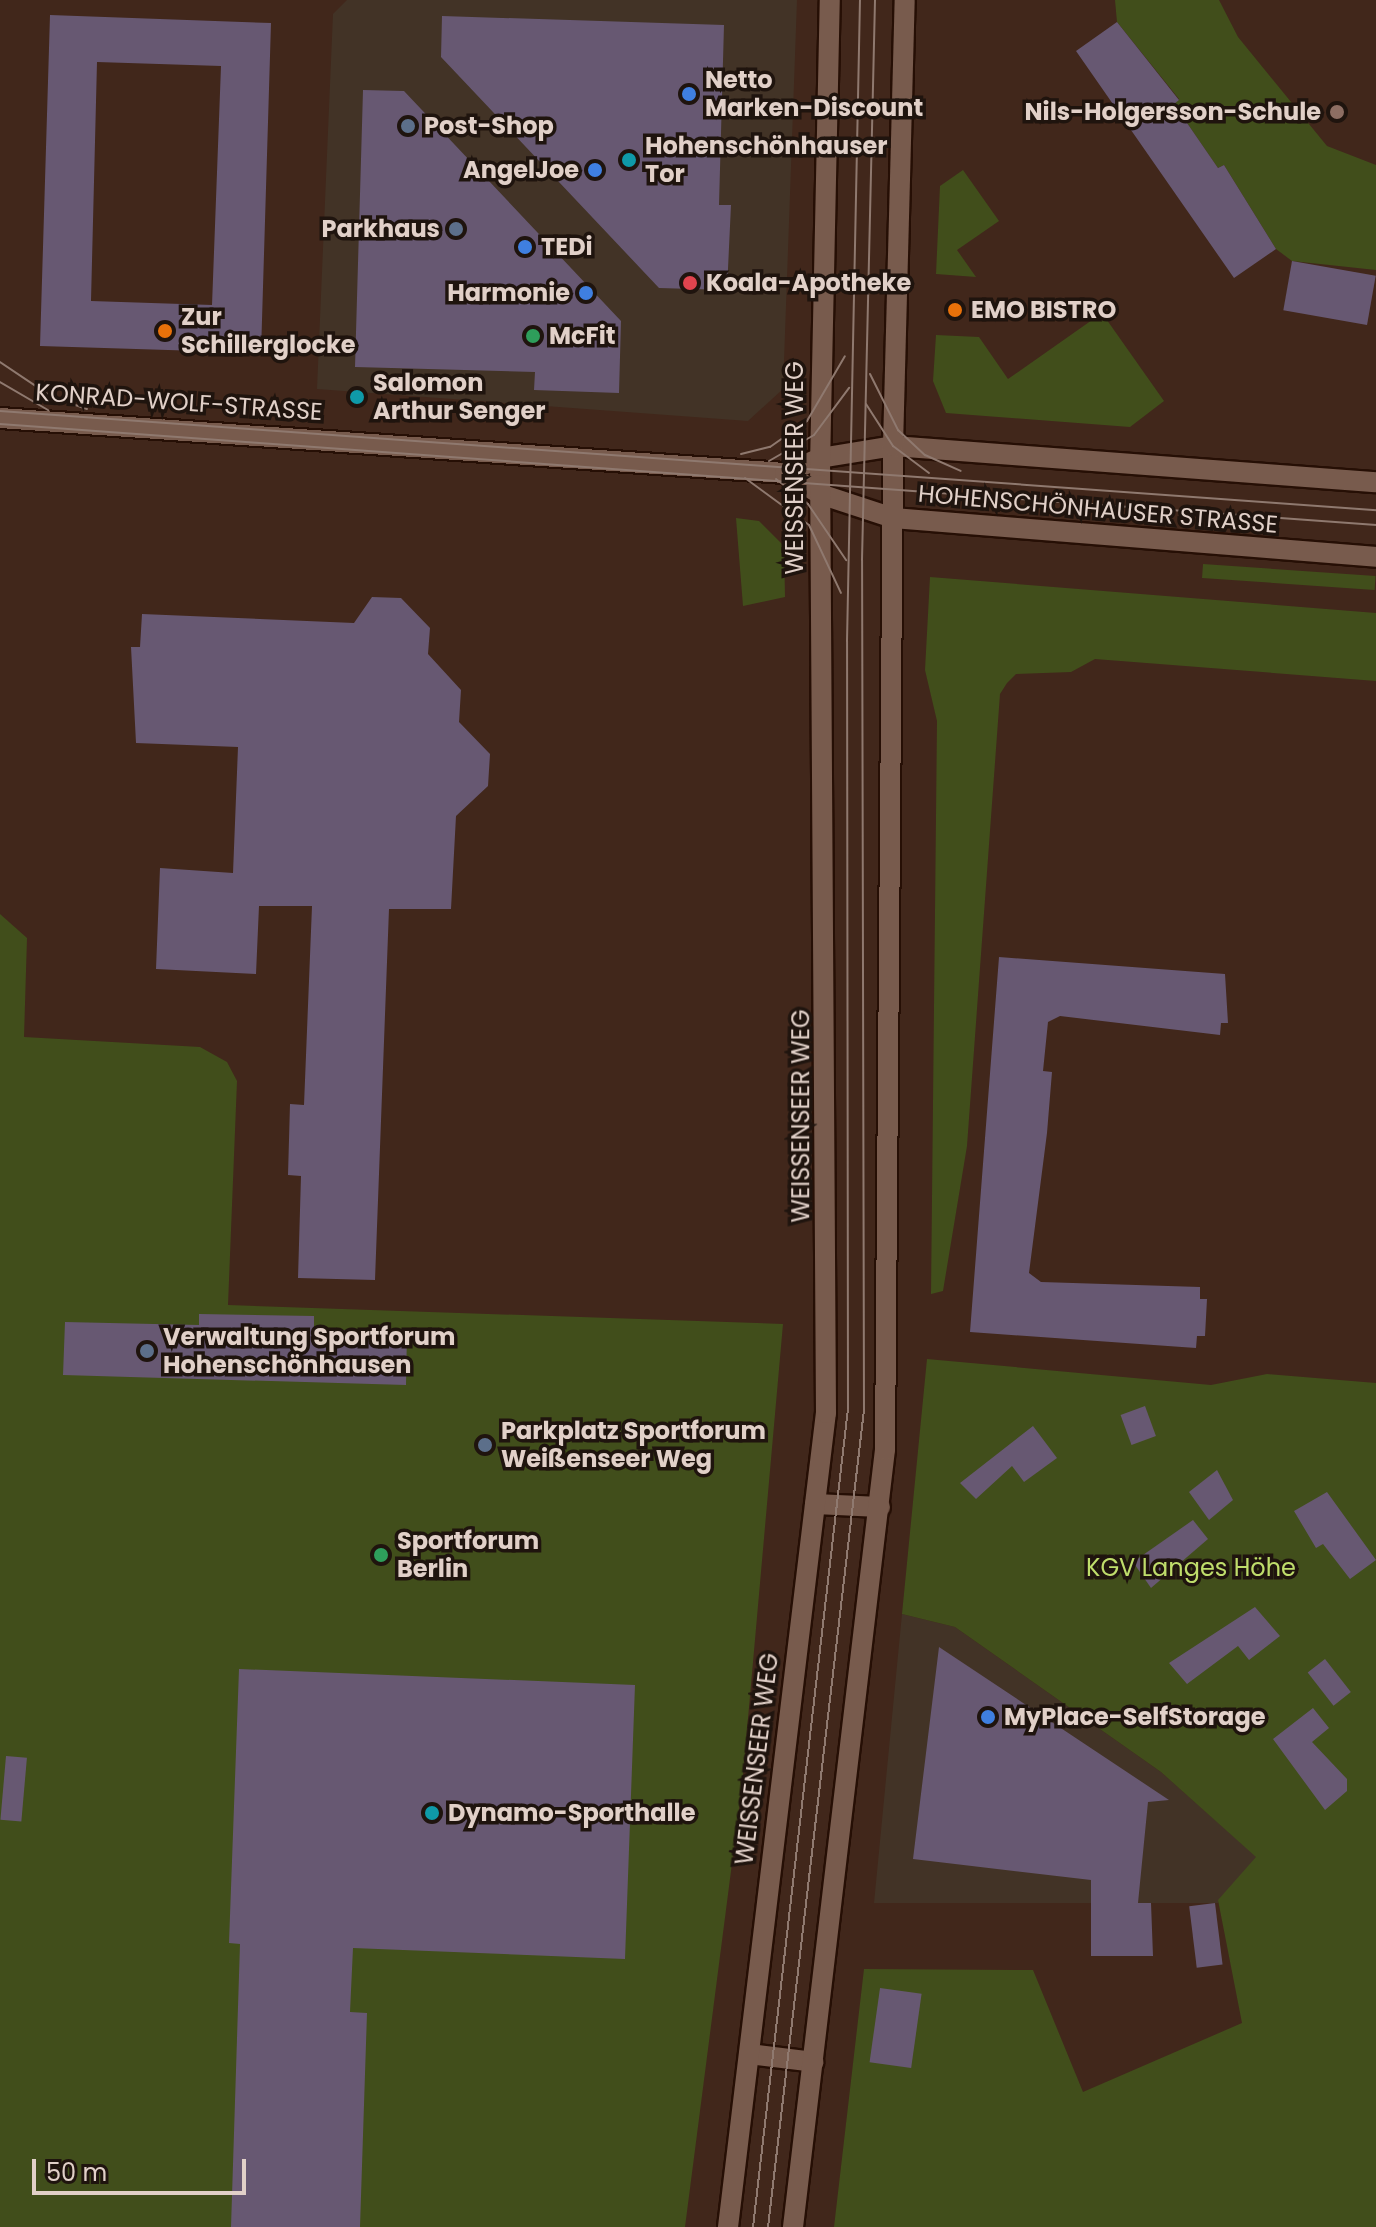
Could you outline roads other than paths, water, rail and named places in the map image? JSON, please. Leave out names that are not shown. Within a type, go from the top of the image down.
[{"type":"main road","name":"WEISSENSEER WEG","points":[[728,2227],[815,1504],[827,1312],[820,458],[830,0]]},
{"type":"main road","points":[[793,2227],[880,1507],[888,1313],[893,446],[905,0]]},
{"type":"main road","name":"KONRAD-WOLF-STRASSE","points":[[0,418],[785,473],[820,494]]},
{"type":"main road","name":"HOHENSCHÖNHAUSER STRASSE","points":[[820,458],[893,446],[1376,482]]},
{"type":"main road","name":"KONRAD-WOLF-STRASSE","points":[[785,473],[820,458]]},
{"type":"main road","name":"HOHENSCHÖNHAUSER STRASSE","points":[[820,494],[893,518],[1376,557]]},
{"type":"main road","points":[[815,1504],[880,1507]]},
{"type":"main road","points":[[749,2054],[814,2062]]},
{"type":"tram line","points":[[753,2227],[848,1409],[847,641],[860,0]]},
{"type":"tram line","points":[[768,2227],[864,1410],[862,560],[875,0]]},
{"type":"tram line","points":[[741,454],[770,447],[807,421],[845,356]]},
{"type":"tram line","points":[[0,362],[52,397],[87,409]]},
{"type":"tram line","points":[[870,374],[898,430],[925,455],[961,471]]},
{"type":"tram line","points":[[0,382],[48,410]]},
{"type":"tram line","points":[[769,461],[814,435],[849,388]]},
{"type":"tram line","points":[[866,404],[893,446],[929,473]]},
{"type":"tram line","points":[[0,411],[1376,510]]},
{"type":"tram line","points":[[0,424],[1376,525]]},
{"type":"tram line","points":[[745,478],[809,525],[841,593]]},
{"type":"tram line","points":[[776,479],[808,504],[846,560]]},
{"type":"place","name":"Netto Marken-Discount","points":[[689,94]]},
{"type":"place","name":"Nils-Holgersson-Schule","points":[[1337,112]]},
{"type":"place","name":"Post-Shop","points":[[408,126]]},
{"type":"place","name":"Hohenschönhauser Tor","points":[[629,160]]},
{"type":"place","name":"AngelJoe","points":[[595,170]]},
{"type":"place","name":"Parkhaus","points":[[456,229]]},
{"type":"place","name":"TEDi","points":[[525,247]]},
{"type":"place","name":"Koala-Apotheke","points":[[690,283]]},
{"type":"place","name":"Harmonie","points":[[586,293]]},
{"type":"place","name":"EMO BISTRO","points":[[955,310]]},
{"type":"place","name":"Zur Schillerglocke","points":[[165,331]]},
{"type":"place","name":"McFit","points":[[533,336]]},
{"type":"place","name":"Salomon Arthur Senger","points":[[357,397]]},
{"type":"place","name":"Verwaltung Sportforum Hohenschönhausen","points":[[147,1351]]},
{"type":"place","name":"Parkplatz Sportforum Weißenseer Weg","points":[[485,1445]]},
{"type":"place","name":"Sportforum Berlin","points":[[381,1555]]},
{"type":"place","name":"MyPlace-SelfStorage","points":[[988,1717]]},
{"type":"place","name":"Dynamo-Sporthalle","points":[[432,1813]]},
{"type":"park label","name":"KGV Langes Höhe","points":[[1191,1568]]}]
